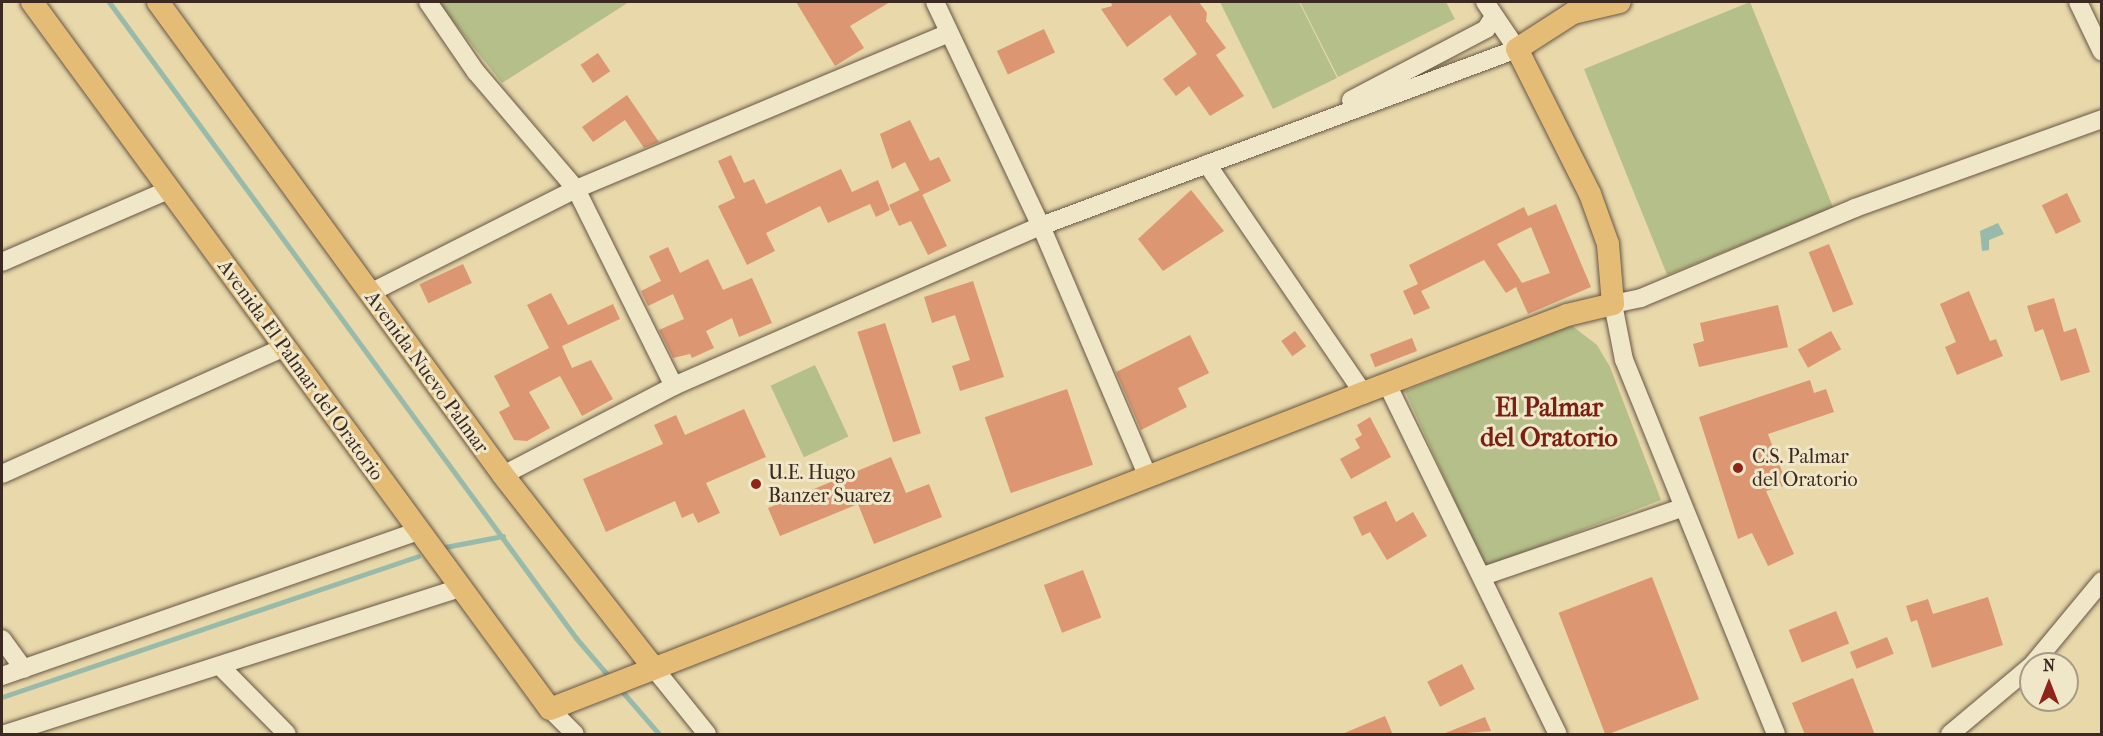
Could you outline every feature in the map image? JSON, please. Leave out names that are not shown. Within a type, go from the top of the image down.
[{"type":"main road","name":"Avenida El Palmar del Oratorio","points":[[32,2],[550,709]]},
{"type":"main road","name":"Avenida Nuevo Palmar","points":[[158,2],[503,475],[642,671]]},
{"type":"main road","points":[[550,709],[642,671],[1363,393],[1388,387],[1567,315],[1613,303],[1608,244],[1590,194],[1517,49],[1573,13],[1620,2]]},
{"type":"street","points":[[428,2],[476,72],[576,189],[674,386]]},
{"type":"street","points":[[935,2],[1041,226],[1148,477]]},
{"type":"street","points":[[2078,2],[2102,52]]},
{"type":"street","points":[[503,475],[674,386],[1041,226],[1517,49],[1489,10]]},
{"type":"street","points":[[1286,135],[1486,29],[1489,10]]},
{"type":"street","points":[[370,293],[576,189],[949,33]]},
{"type":"street","points":[[1776,735],[1682,508],[1624,360],[1613,303],[1641,298],[1855,208],[2102,119]]},
{"type":"street","points":[[1207,164],[1363,393]]},
{"type":"street","points":[[2,262],[168,190]]},
{"type":"street","points":[[2,474],[285,347]]},
{"type":"street","points":[[1388,387],[1483,576],[1558,735]]},
{"type":"street","points":[[1483,576],[1682,508]]},
{"type":"street","points":[[2,676],[418,531]]},
{"type":"street","points":[[2043,652],[2102,581]]},
{"type":"street","points":[[17,733],[460,588]]},
{"type":"street","points":[[2,639],[24,669]]},
{"type":"street","points":[[220,666],[287,735]]},
{"type":"street","name":"Avenida Nuevo Palmar","points":[[642,671],[706,735]]},
{"type":"street","points":[[1950,735],[2019,676]]},
{"type":"street","name":"Avenida El Palmar del Oratorio","points":[[550,709],[575,735]]},
{"type":"green space","points":[[438,2],[629,2],[502,83]]},
{"type":"green space","points":[[1220,2],[1299,2],[1337,78],[1273,109]]},
{"type":"green space","points":[[1300,2],[1446,2],[1455,19],[1338,77]]},
{"type":"green space","points":[[1750,2],[1833,208],[1667,275],[1584,69]]},
{"type":"green space","points":[[1571,325],[1597,345],[1610,367],[1661,500],[1485,567],[1405,391]]},
{"type":"green space","points":[[815,365],[848,437],[804,457],[771,386]]},
{"type":"shaded area","points":[[1998,223],[2004,234],[1989,240],[1989,250],[1982,251],[1980,231]]},
{"type":"building","points":[[796,2],[890,2],[850,26],[864,48],[835,66]]},
{"type":"building","points":[[1111,2],[1199,2],[1207,13],[1206,21],[1226,48],[1216,55],[1244,96],[1210,116],[1189,86],[1176,96],[1163,79],[1197,54],[1170,15],[1127,47],[1101,9],[1112,6]]},
{"type":"building","points":[[1044,29],[1055,53],[1008,75],[997,51]]},
{"type":"building","points":[[598,53],[610,71],[593,83],[581,65]]},
{"type":"building","points":[[627,95],[659,142],[644,148],[625,120],[593,142],[582,127]]},
{"type":"building","points":[[910,120],[930,161],[939,157],[951,181],[922,195],[905,162],[892,169],[880,134]]},
{"type":"building","points":[[731,155],[744,183],[754,179],[766,204],[841,169],[852,192],[878,180],[890,210],[876,217],[870,204],[828,223],[820,206],[766,233],[775,251],[747,265],[718,206],[735,198],[718,161]]},
{"type":"building","points":[[920,190],[947,246],[928,255],[911,221],[899,226],[889,205]]},
{"type":"building","points":[[1191,190],[1224,231],[1163,271],[1138,239]]},
{"type":"building","points":[[2067,193],[2081,222],[2056,234],[2042,205]]},
{"type":"building","points":[[1556,204],[1591,287],[1528,314],[1516,287],[1506,293],[1484,260],[1421,291],[1430,308],[1414,315],[1403,291],[1418,284],[1409,265],[1524,207],[1528,216]],"holes":[[[1531,227],[1550,273],[1522,283],[1497,244]]]},
{"type":"building","points":[[1829,244],[1853,304],[1833,313],[1809,252]]},
{"type":"building","points":[[668,247],[680,273],[708,259],[723,290],[752,278],[772,323],[739,337],[732,318],[706,331],[714,348],[692,358],[690,354],[673,358],[659,330],[684,319],[673,294],[648,306],[641,291],[661,281],[649,256]]},
{"type":"building","points":[[463,264],[472,283],[428,303],[419,284]]},
{"type":"building","points":[[973,281],[1004,377],[960,391],[952,366],[970,360],[955,315],[932,323],[924,297]]},
{"type":"building","points":[[1969,291],[1990,341],[1996,339],[2003,356],[1957,375],[1945,347],[1956,342],[1940,304]]},
{"type":"building","points":[[551,293],[568,325],[613,304],[620,319],[562,346],[572,368],[591,360],[613,399],[582,416],[560,376],[529,392],[550,428],[527,441],[514,440],[499,412],[510,406],[494,376],[549,348],[527,305]]},
{"type":"building","points":[[2054,298],[2064,332],[2076,328],[2090,372],[2061,381],[2043,329],[2035,332],[2027,306]]},
{"type":"building","points":[[1778,305],[1788,347],[1699,367],[1693,344],[1704,341],[1700,323]]},
{"type":"building","points":[[885,323],[921,433],[893,442],[857,332]]},
{"type":"building","points":[[1295,331],[1306,346],[1292,356],[1281,341]]},
{"type":"building","points":[[1831,331],[1841,349],[1808,368],[1798,349]]},
{"type":"building","points":[[1190,335],[1209,373],[1178,388],[1187,407],[1141,430],[1116,372]]},
{"type":"building","points":[[1412,338],[1417,351],[1375,367],[1370,354]]},
{"type":"building","points":[[1810,380],[1814,393],[1826,389],[1834,412],[1768,434],[1787,485],[1766,491],[1794,554],[1768,566],[1752,533],[1738,539],[1699,417]]},
{"type":"building","points":[[1067,389],[1093,465],[1011,493],[985,417]]},
{"type":"building","points":[[744,409],[766,457],[706,483],[720,513],[698,523],[693,513],[682,518],[675,501],[606,532],[583,479],[663,444],[654,425],[676,415],[685,435]]},
{"type":"building","points":[[1370,417],[1391,457],[1351,479],[1340,459],[1360,448],[1355,439],[1362,435],[1357,425]]},
{"type":"building","points":[[891,457],[906,493],[929,484],[942,517],[874,544],[858,504],[780,536],[768,508]]},
{"type":"building","points":[[1386,501],[1396,522],[1413,512],[1427,536],[1387,560],[1370,532],[1362,536],[1353,517]]},
{"type":"building","points":[[1083,570],[1101,618],[1062,633],[1044,585]]},
{"type":"building","points":[[1652,577],[1699,699],[1605,734],[1559,613]]},
{"type":"building","points":[[1988,597],[2003,645],[1932,668],[1917,620],[1911,622],[1906,606],[1928,599],[1933,614]]},
{"type":"building","points":[[1836,611],[1849,643],[1802,663],[1789,630]]},
{"type":"building","points":[[1887,637],[1894,654],[1857,669],[1850,652]]},
{"type":"building","points":[[1462,664],[1475,689],[1440,707],[1427,682]]},
{"type":"building","points":[[1853,678],[1875,735],[1805,735],[1792,703]]},
{"type":"building","points":[[1385,716],[1393,735],[1342,735],[1342,734]]},
{"type":"building","points":[[1485,717],[1491,731],[1443,735],[1443,734]]},
{"type":"waterway","points":[[109,2],[576,638],[612,680]]},
{"type":"waterway","points":[[445,547],[503,536]]},
{"type":"waterway","points":[[2,697],[418,556]]},
{"type":"waterway","points":[[620,689],[659,734]]},
{"type":"place","name":"C.S. Palmar del Oratorio","points":[[1738,468]]},
{"type":"place","name":"U.E. Hugo Banzer Suarez","points":[[756,484]]},
{"type":"district","name":"El Palmar del Oratorio","points":[[1549,423]]}]
